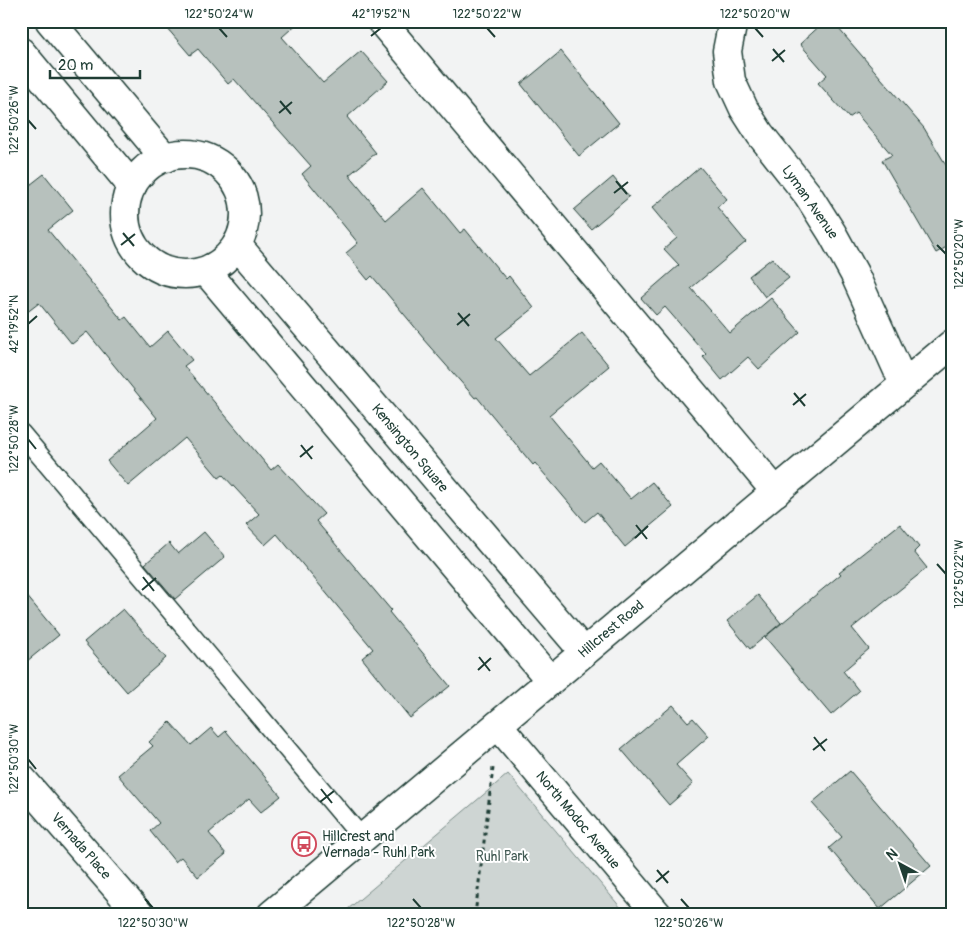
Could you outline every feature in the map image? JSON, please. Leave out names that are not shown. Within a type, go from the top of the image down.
[{"type":"street","points":[[50,21],[165,158]]},
{"type":"street","points":[[381,21],[776,492]]},
{"type":"street","name":"Lyman Avenue","points":[[733,21],[727,51],[731,81],[744,109],[760,134],[808,196],[832,233],[854,273],[904,384]]},
{"type":"street","points":[[21,52],[132,186]]},
{"type":"street","points":[[179,154],[194,155],[208,159],[221,166],[232,176],[239,188],[244,202],[245,217],[243,231],[237,245],[229,256],[218,265],[206,271],[192,274],[177,274],[163,271],[150,264],[139,254],[131,242],[124,214],[126,199],[140,173],[152,164],[165,158],[179,154]]},
{"type":"street","name":"Kensington Square","points":[[237,245],[584,652]]},
{"type":"street","points":[[206,271],[550,680]]},
{"type":"street","name":"Hillcrest Road","points":[[270,915],[952,344]]},
{"type":"street","name":"North Modoc Avenue","points":[[498,725],[658,915]]},
{"type":"street","name":"Vernada Place","points":[[21,778],[140,915]]},
{"type":"lane","points":[[21,433],[362,838]]},
{"type":"path","points":[[475,915],[498,725]]},
{"type":"green space","name":"Ruhl Park","points":[[508,774],[627,915],[341,915]]},
{"type":"building","points":[[161,21],[300,21],[282,37],[323,83],[361,51],[388,81],[347,117],[376,153],[349,175],[386,220],[423,188],[460,233],[465,229],[506,279],[509,276],[534,308],[496,338],[529,376],[582,333],[609,366],[549,415],[592,467],[599,461],[631,499],[652,482],[673,507],[625,547],[597,512],[585,522],[535,463],[533,465],[477,397],[475,398],[423,339],[372,276],[368,280],[346,253],[358,243],[302,174],[311,166],[234,79],[228,84],[198,49],[190,55]]},
{"type":"building","points":[[825,21],[832,21],[924,128],[952,175],[952,244],[936,253],[882,160],[892,155],[856,113],[849,118],[818,83],[827,75],[800,44]]},
{"type":"building","points":[[561,51],[619,123],[579,156],[521,84]]},
{"type":"building","points":[[700,167],[727,199],[717,207],[746,242],[691,288],[730,333],[771,298],[800,332],[759,369],[748,357],[722,380],[703,357],[706,354],[665,307],[656,315],[641,298],[679,265],[664,249],[677,238],[652,208]]},
{"type":"building","points":[[44,174],[73,210],[48,230],[122,320],[126,317],[150,347],[168,331],[192,360],[184,366],[271,470],[278,464],[324,514],[316,521],[391,610],[389,612],[450,686],[410,718],[362,658],[373,649],[277,534],[265,545],[246,525],[259,514],[223,475],[219,478],[185,438],[128,486],[107,461],[157,418],[87,332],[72,344],[39,303],[21,317],[21,192]]},
{"type":"building","points":[[613,177],[629,197],[591,229],[574,210]]},
{"type":"building","points":[[772,258],[789,278],[765,297],[749,276]]},
{"type":"building","points":[[900,524],[919,547],[914,552],[927,568],[852,628],[869,649],[843,671],[859,691],[831,715],[765,637],[841,574],[839,572]]},
{"type":"building","points":[[204,532],[225,557],[175,599],[145,564],[169,543],[178,554]]},
{"type":"building","points":[[21,589],[59,635],[21,666]]},
{"type":"building","points":[[758,595],[781,623],[750,649],[727,621]]},
{"type":"building","points":[[123,609],[166,658],[127,692],[84,642]]},
{"type":"building","points":[[673,705],[688,722],[693,718],[709,736],[676,765],[693,784],[669,805],[621,749]]},
{"type":"building","points":[[170,722],[191,745],[211,728],[219,737],[226,731],[281,796],[261,812],[249,799],[209,833],[226,854],[198,877],[181,857],[175,862],[150,831],[159,823],[118,775],[153,746],[149,742]]},
{"type":"building","points":[[850,771],[931,866],[880,909],[829,848],[842,837],[812,803]]},
{"type":"place","name":"Hillcrest and Vernada - Ruhl Park","points":[[304,844]]}]
